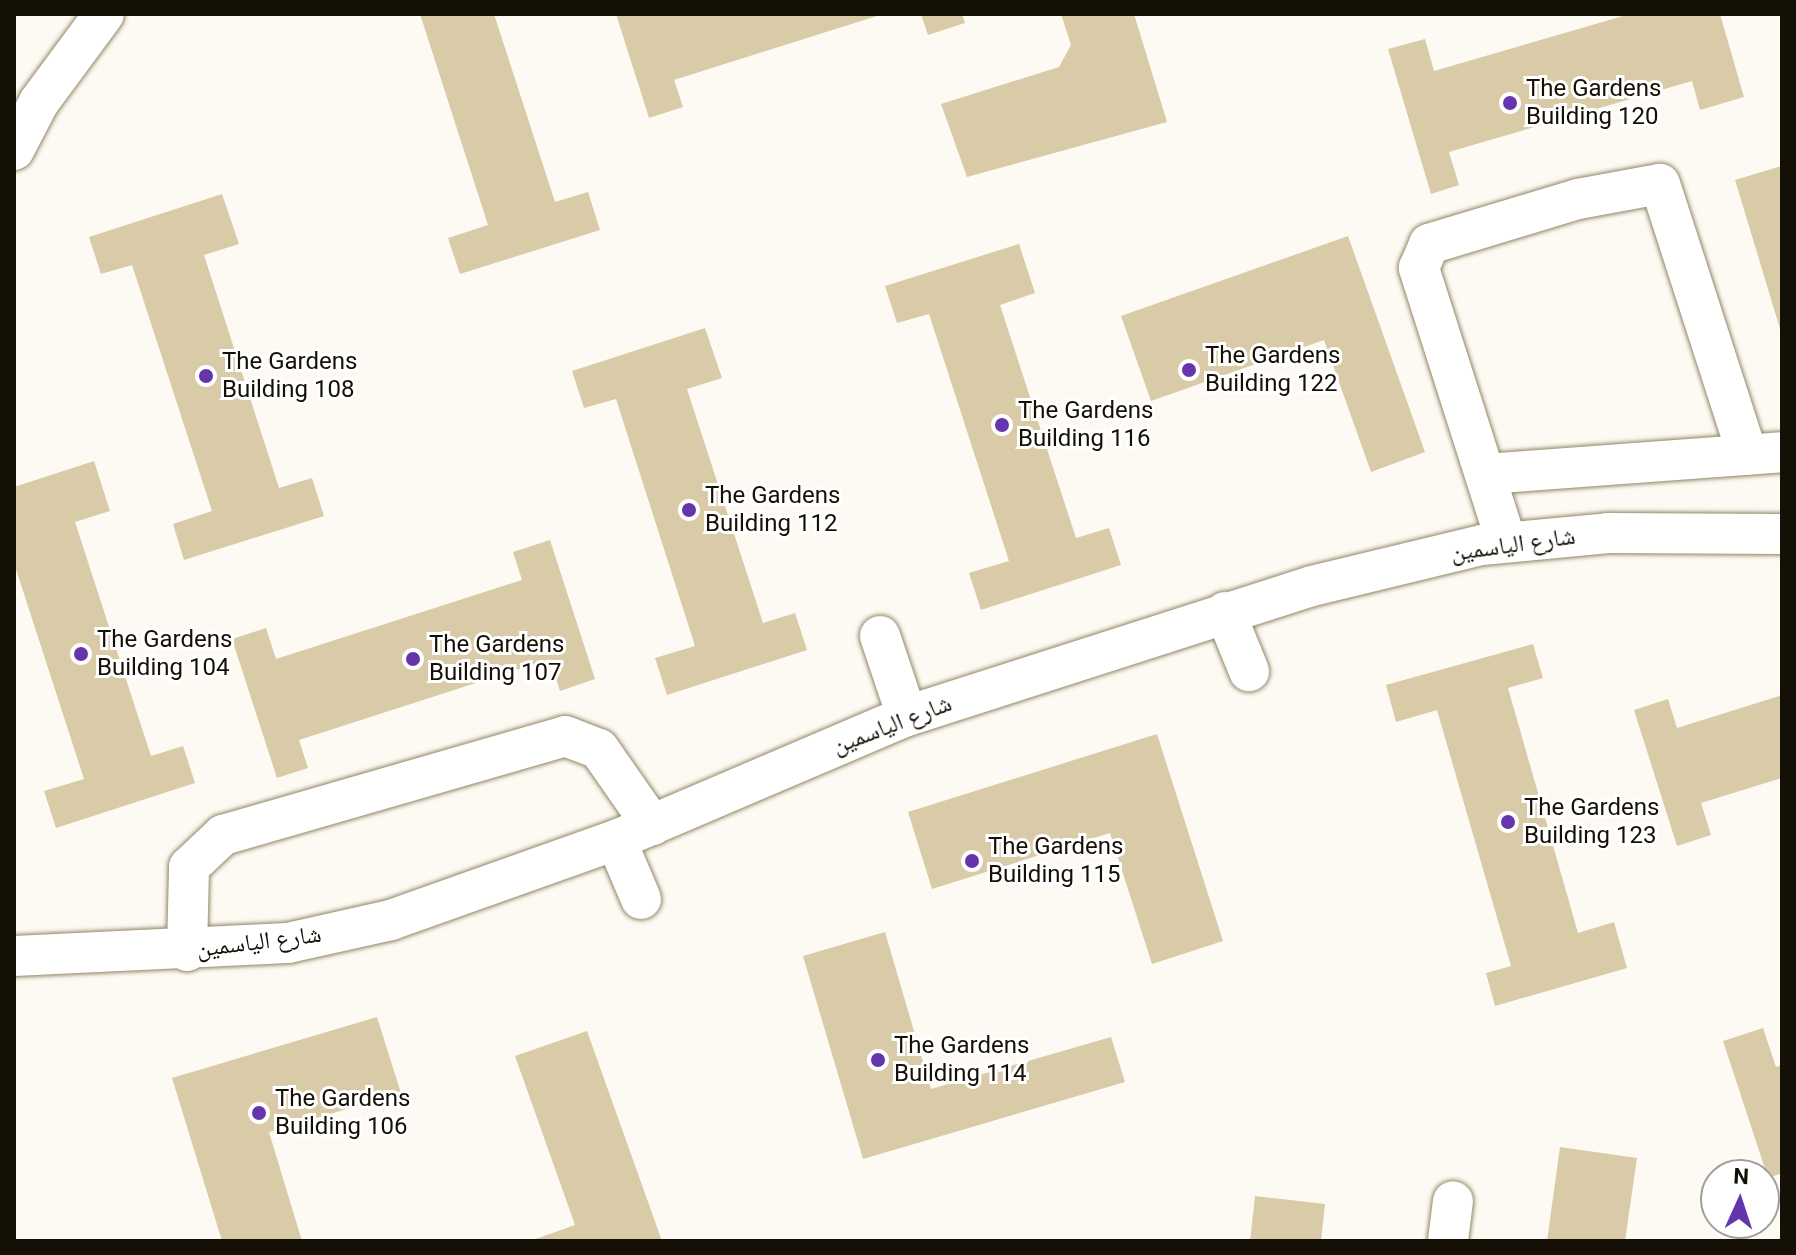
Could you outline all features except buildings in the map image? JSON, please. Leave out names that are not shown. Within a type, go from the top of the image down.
[{"type":"street","points":[[14,150],[39,102],[104,14]]},
{"type":"street","points":[[1485,474],[1764,453],[1670,199],[1660,184],[1647,182],[1423,249],[1419,268],[1506,541]]},
{"type":"street","name":"شارع الياسمين","points":[[14,956],[187,951],[288,943],[391,920],[616,840],[907,716],[1225,612],[1506,541],[1608,533],[1782,534]]},
{"type":"street","points":[[1225,612],[1249,671]]},
{"type":"street","points":[[880,636],[907,716]]},
{"type":"street","points":[[187,951],[189,867],[223,835],[565,736],[599,749],[652,825]]},
{"type":"street","points":[[616,840],[641,899]]},
{"type":"street","points":[[1448,1241],[1453,1201]]},
{"type":"place","name":"The Gardens Building 120","points":[[1510,103]]},
{"type":"place","name":"The Gardens Building 122","points":[[1189,370]]},
{"type":"place","name":"The Gardens Building 108","points":[[206,376]]},
{"type":"place","name":"The Gardens Building 116","points":[[1002,425]]},
{"type":"place","name":"The Gardens Building 112","points":[[689,510]]},
{"type":"place","name":"The Gardens Building 104","points":[[81,654]]},
{"type":"place","name":"The Gardens Building 107","points":[[413,659]]},
{"type":"place","name":"The Gardens Building 123","points":[[1508,822]]},
{"type":"place","name":"The Gardens Building 115","points":[[972,861]]},
{"type":"place","name":"The Gardens Building 114","points":[[878,1060]]},
{"type":"place","name":"The Gardens Building 106","points":[[259,1113]]}]
